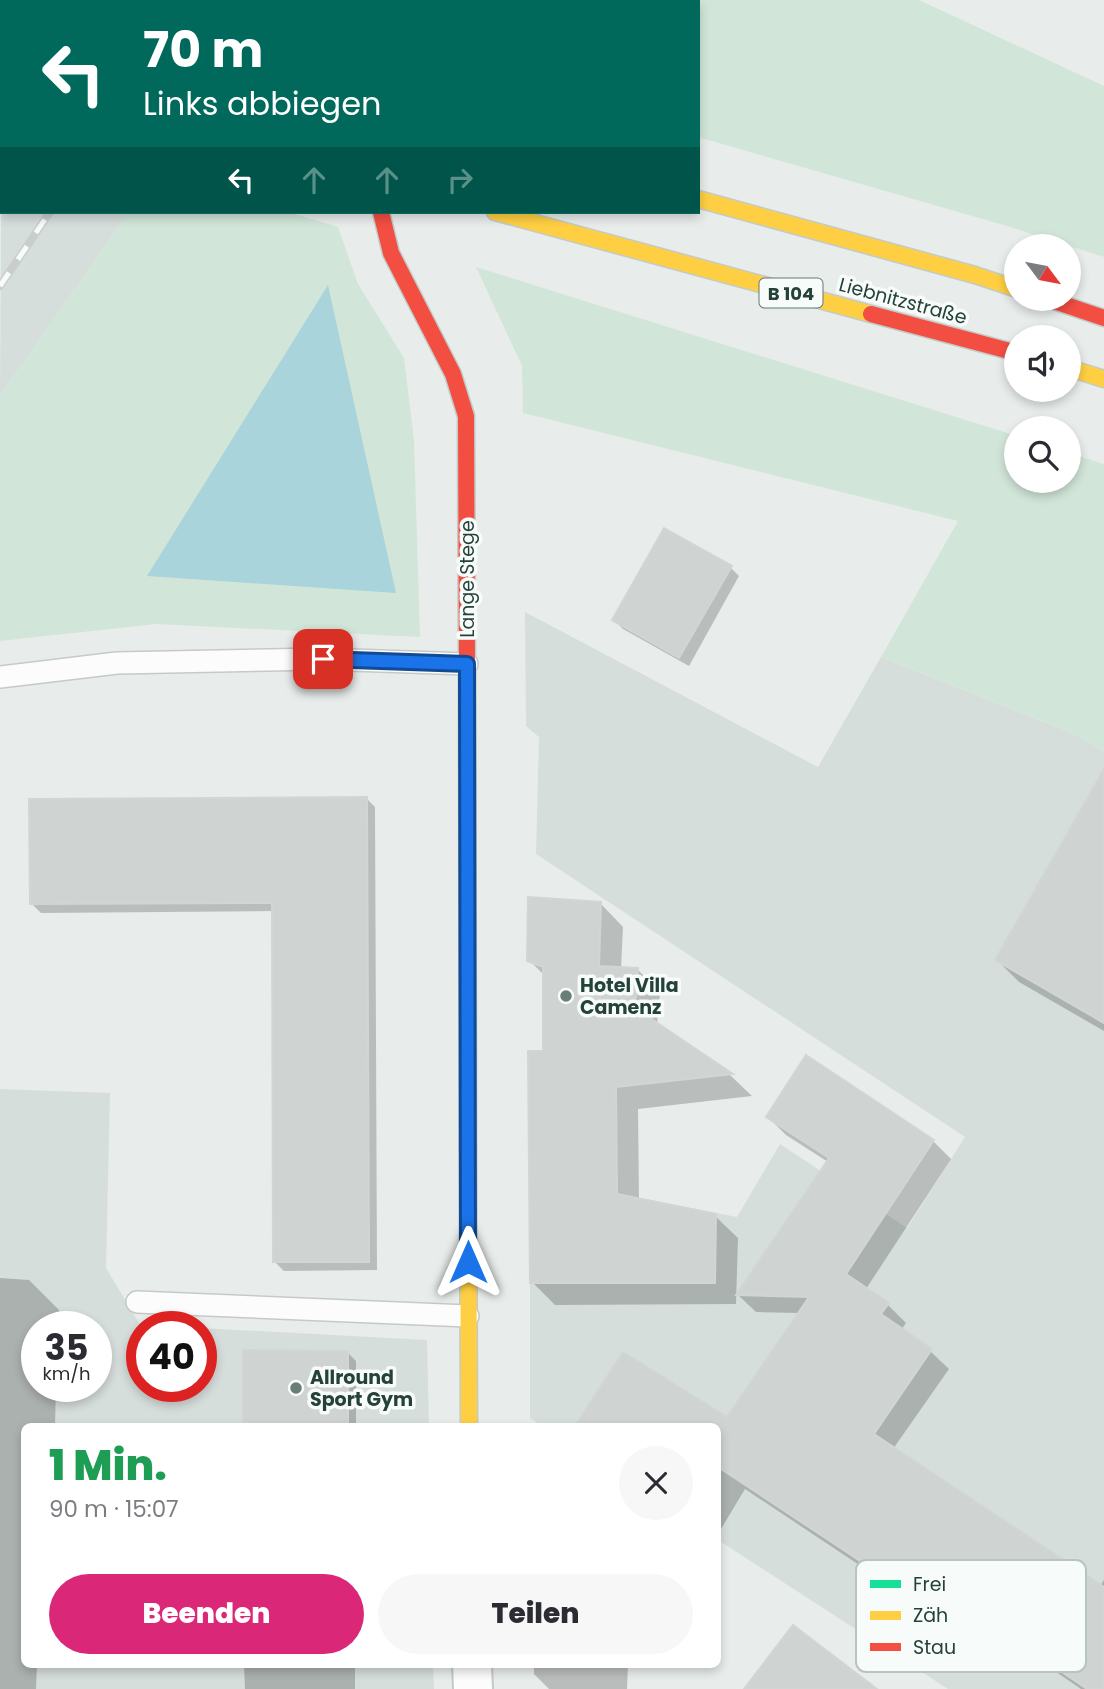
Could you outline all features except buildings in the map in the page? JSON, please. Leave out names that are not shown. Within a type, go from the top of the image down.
[{"type":"street","points":[[700,200],[1004,285]]},
{"type":"street","name":"Lange Stege","points":[[381,214],[391,253],[453,374],[466,416],[469,1423]]},
{"type":"street","name":"Liebnitzstraße","points":[[502,214],[1004,350]]},
{"type":"street","points":[[1082,311],[1104,318]]},
{"type":"street","points":[[1081,372],[1104,379]]},
{"type":"street","points":[[472,1668],[473,1689]]},
{"type":"lane","points":[[0,677],[117,663],[323,659],[467,664]]},
{"type":"lane","points":[[137,1302],[468,1316]]},
{"type":"shaded area","points":[[1,214],[128,214],[0,396]]},
{"type":"shaded area","points":[[525,612],[818,767],[881,657],[1072,733],[1104,751],[1104,1689],[948,1689],[922,1672],[1086,1672],[1086,1560],[856,1560],[856,1629],[721,1542],[721,1423],[538,1423],[530,1418],[530,1282],[642,1284],[646,1199],[737,1217],[780,1144],[907,1228],[965,1137],[536,854],[539,737],[526,726]]},
{"type":"shaded area","points":[[0,1089],[110,1093],[106,1268],[132,1311],[126,1311],[126,1402],[217,1402],[217,1329],[427,1340],[429,1423],[21,1423],[21,1668],[433,1668],[434,1689],[0,1689]]},
{"type":"green space","points":[[700,0],[919,0],[1104,86],[1104,257],[1082,250],[1082,234],[1032,234],[700,138]]},
{"type":"green space","points":[[128,214],[295,214],[338,227],[358,284],[404,358],[414,440],[420,637],[156,624],[0,641],[0,396]]},
{"type":"green space","points":[[476,267],[1004,432],[1004,493],[1081,493],[1081,457],[1104,464],[1104,751],[1072,733],[881,657],[958,521],[523,413],[522,366]]},
{"type":"water","points":[[328,285],[396,593],[147,576]]},
{"type":"railway","points":[[0,286],[49,214]]},
{"type":"traffic: fast","points":[[467,668],[468,1148]]},
{"type":"traffic: slow","points":[[700,200],[1004,285]]},
{"type":"traffic: slow","points":[[502,214],[871,314]]},
{"type":"traffic: slow","points":[[1081,372],[1104,379]]},
{"type":"traffic: slow","points":[[468,1148],[469,1423]]},
{"type":"traffic: jam","points":[[381,214],[391,253],[453,374],[466,416],[467,668]]},
{"type":"traffic: jam","points":[[1082,311],[1104,318]]},
{"type":"traffic: jam","points":[[871,314],[1004,350]]},
{"type":"place","name":"Hotel Villa Camenz","points":[[566,996]]},
{"type":"place","name":"Allround Sport Gym","points":[[296,1388]]},
{"type":"route","points":[[323,659],[467,664],[468,1262]]}]
